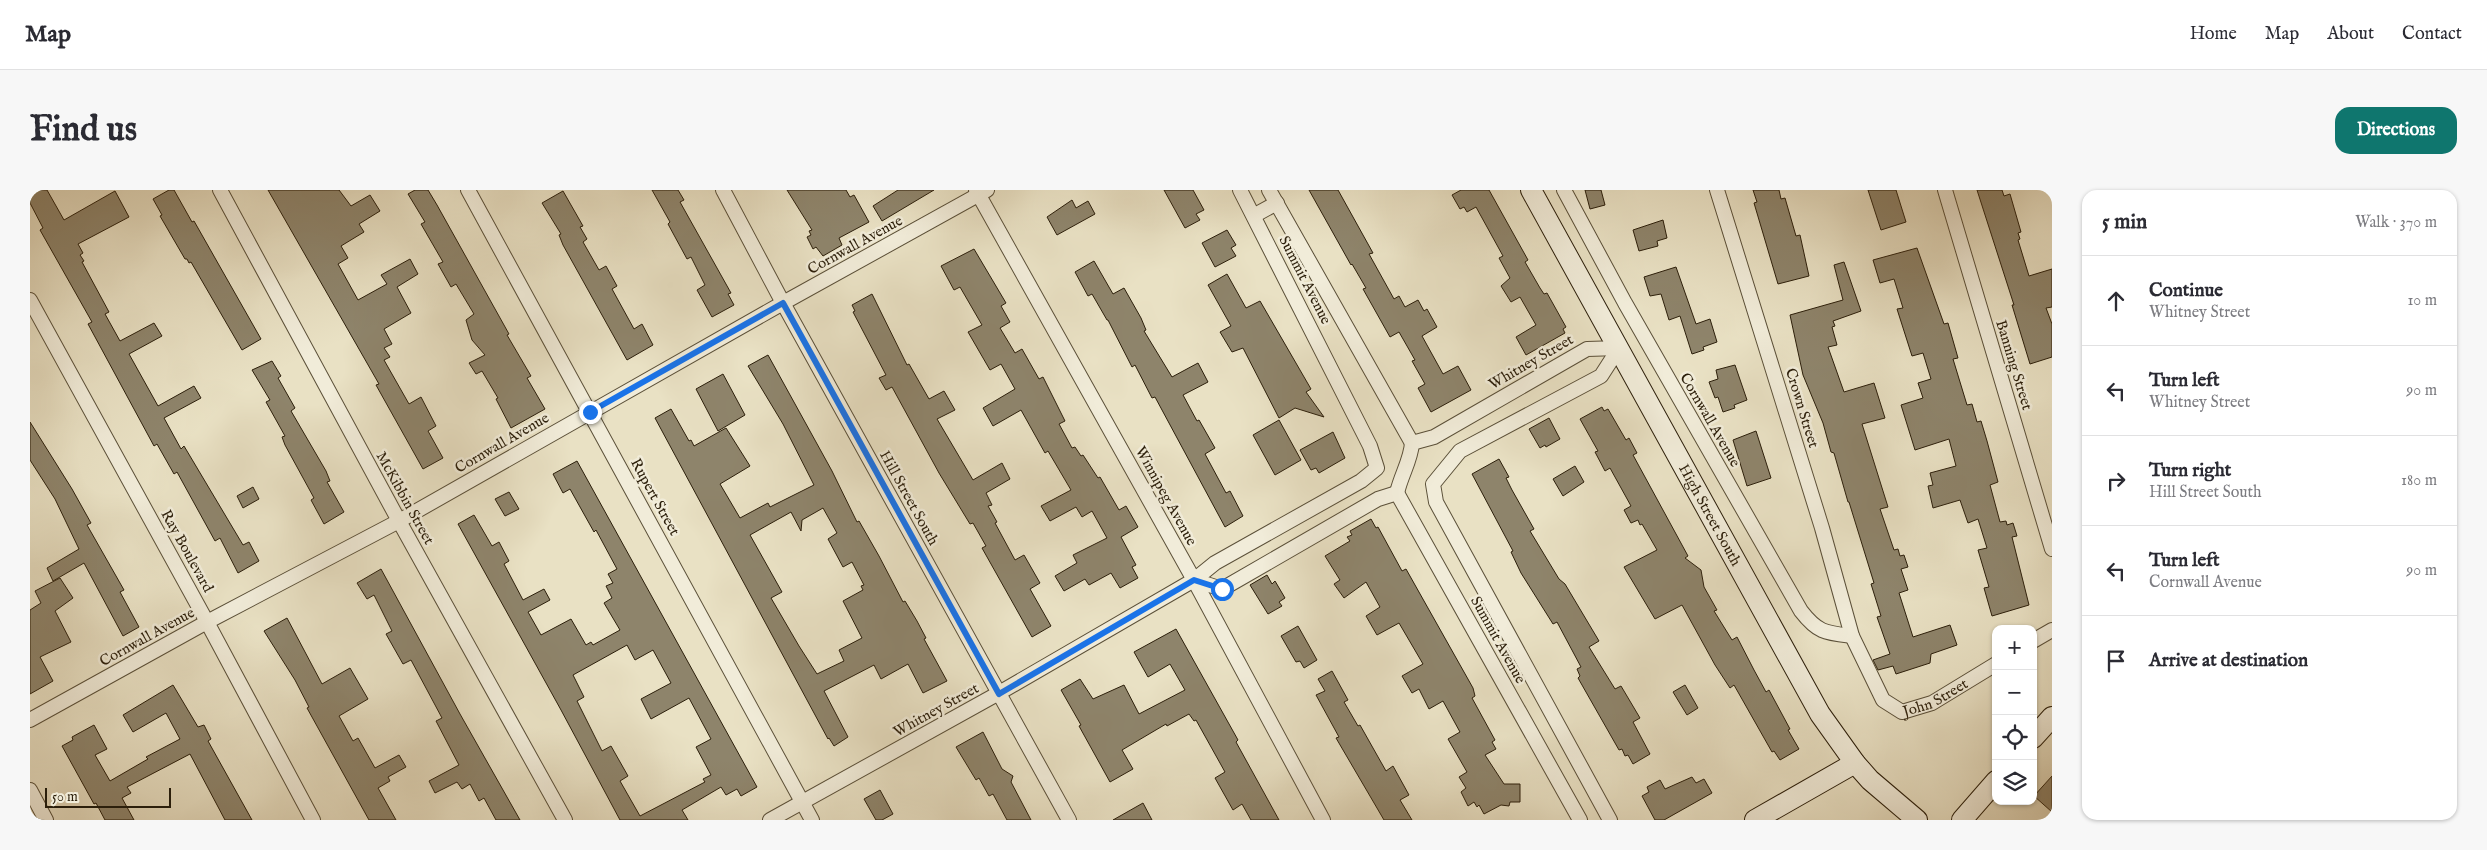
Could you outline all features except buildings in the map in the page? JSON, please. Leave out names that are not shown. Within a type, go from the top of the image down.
[{"type":"main road","name":"High Street South","points":[[1530,190],[1620,348],[1820,714],[1855,763],[1870,780],[1917,820]]},
{"type":"main road","points":[[2037,734],[2052,717]]},
{"type":"main road","points":[[1756,820],[1855,763]]},
{"type":"main road","points":[[1962,820],[1992,786]]},
{"type":"street","name":"McKibbin Street","points":[[220,190],[399,521],[565,820]]},
{"type":"street","name":"Rupert Street","points":[[468,190],[812,820]]},
{"type":"street","name":"Hill Street South","points":[[723,190],[783,303],[1069,820]]},
{"type":"street","name":"Summit Avenue","points":[[1240,190],[1255,215],[1370,446],[1377,468]]},
{"type":"street","name":"Summit Avenue","points":[[1269,190],[1412,443]]},
{"type":"street","name":"Cornwall Avenue","points":[[1564,190],[1624,303],[1801,611],[1822,632],[1852,636]]},
{"type":"street","name":"Crown Street","points":[[1717,190],[1822,528],[1852,636]]},
{"type":"street","name":"Banning Street","points":[[1945,190],[2052,549]]},
{"type":"street","name":"Cornwall Avenue","points":[[30,720],[207,622],[399,521],[981,192]]},
{"type":"street","name":"Winnipeg Avenue","points":[[981,192],[1323,820]]},
{"type":"street","points":[[1255,215],[1277,203]]},
{"type":"street","name":"Ray Boulevard","points":[[30,300],[207,622],[313,820]]},
{"type":"street","name":"Summit Avenue","points":[[1610,820],[1436,502],[1433,484],[1438,475],[1460,451],[1601,376],[1620,348]]},
{"type":"street","name":"Whitney Street","points":[[1412,443],[1434,437],[1587,349],[1620,348]]},
{"type":"street","points":[[1194,580],[1222,589],[1378,499],[1397,493],[1401,475],[1411,456],[1412,443]]},
{"type":"street","name":"Whitney Street","points":[[770,820],[999,694],[1194,580],[1215,563],[1361,481],[1377,468]]},
{"type":"street","name":"Summit Avenue","points":[[1397,493],[1580,820]]},
{"type":"street","points":[[2037,639],[2052,630]]},
{"type":"street","name":"John Street","points":[[1852,636],[1883,700],[1902,712],[1932,703],[1992,666]]},
{"type":"street","points":[[30,790],[46,820]]},
{"type":"route","points":[[590,412],[783,303],[999,694],[1194,580],[1222,589]]}]
